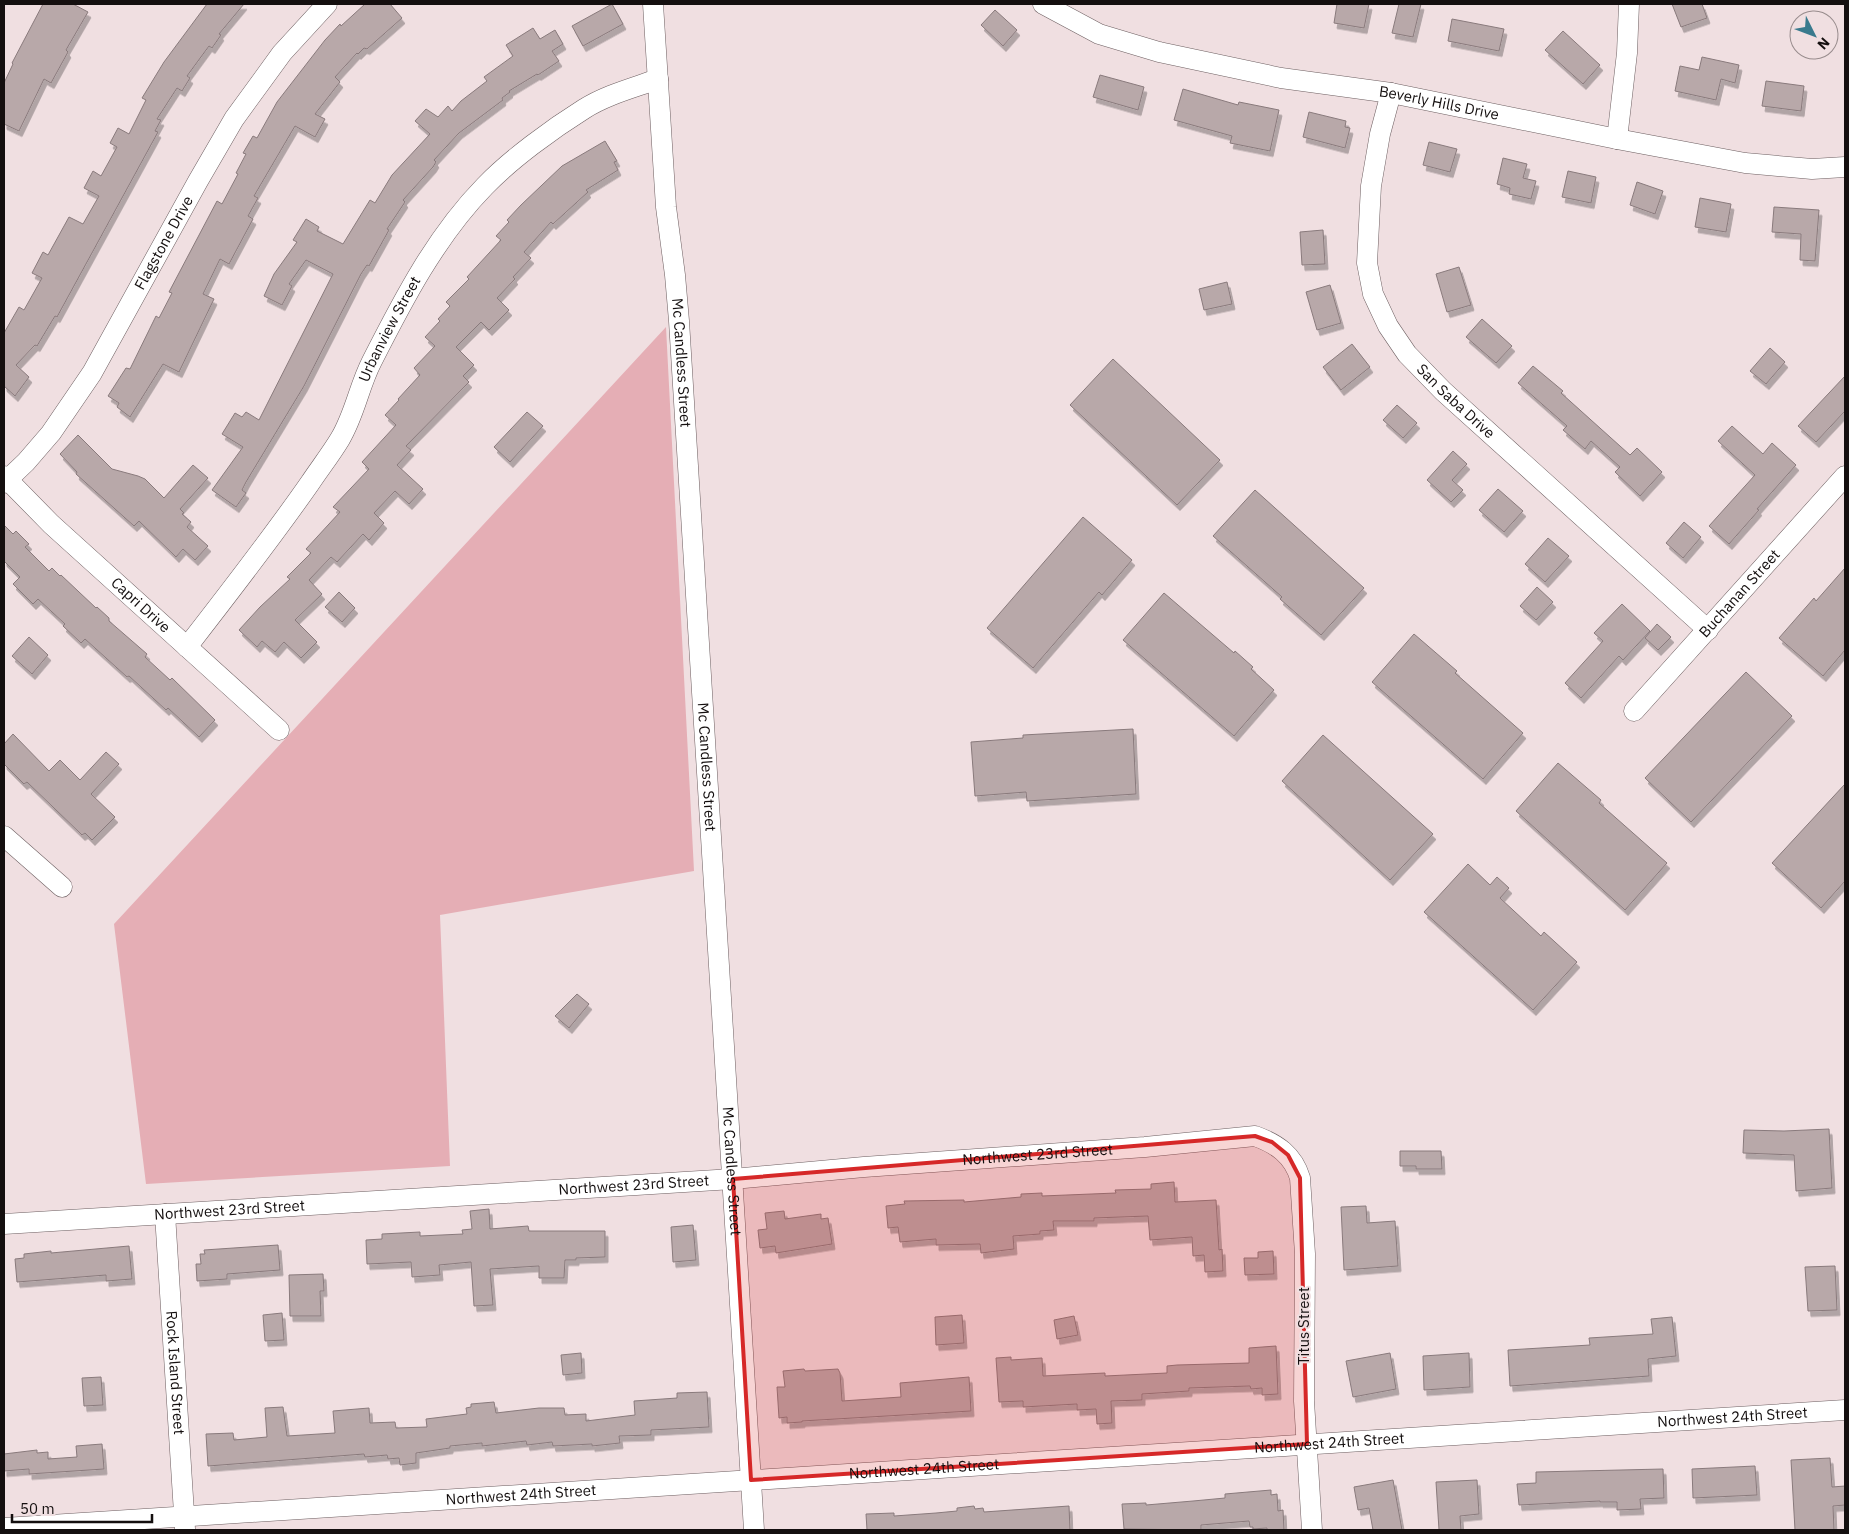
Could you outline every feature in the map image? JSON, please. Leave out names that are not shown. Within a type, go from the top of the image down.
[{"type":"street","name":"Flagstone Drive","points":[[5,480],[26,462],[51,433],[92,373],[234,119],[282,53],[327,4]]},
{"type":"street","name":"Mc Candless Street","points":[[653,4],[666,207],[676,276],[680,330],[754,1530]]},
{"type":"street","name":"Beverly Hills Drive","points":[[1043,4],[1099,34],[1159,52],[1281,78],[1391,93],[1745,163],[1812,170],[1845,167]]},
{"type":"street","points":[[1617,139],[1627,53],[1629,4]]},
{"type":"street","name":"Urbanview Street","points":[[187,647],[281,525],[341,438],[357,402],[368,369],[397,312],[433,251],[455,221],[485,186],[520,154],[585,108],[621,92],[658,79]]},
{"type":"street","name":"San Saba Drive","points":[[1391,93],[1380,134],[1371,186],[1367,263],[1373,294],[1388,326],[1408,354],[1443,391],[1708,630]]},
{"type":"street","name":"Buchanan Street","points":[[1634,711],[1845,476]]},
{"type":"street","name":"Capri Drive","points":[[5,480],[279,730]]},
{"type":"street","points":[[4,836],[62,887]]},
{"type":"street","name":"Northwest 23rd Street","points":[[4,1224],[733,1178],[1145,1147],[1255,1136],[1263,1139]]},
{"type":"street","name":"Titus Street","points":[[1263,1139],[1272,1142],[1288,1155],[1297,1167],[1300,1178],[1305,1254],[1304,1401],[1312,1530]]},
{"type":"street","name":"Rock Island Street","points":[[165,1214],[184,1523]]},
{"type":"street","name":"Northwest 24th Street","points":[[4,1528],[184,1523],[751,1480],[1845,1410]]},
{"type":"highlighted area","points":[[1255,1136],[1272,1142],[1288,1155],[1300,1178],[1307,1444],[751,1480],[733,1179]]},
{"type":"shaded area","points":[[666,327],[694,871],[440,915],[450,1166],[146,1184],[114,924]]},
{"type":"building","points":[[43,4],[73,4],[88,12],[66,50],[68,52],[51,83],[44,79],[19,131],[4,124],[4,83],[12,63]]},
{"type":"building","points":[[207,4],[244,4],[219,34],[221,35],[212,48],[209,46],[187,76],[190,78],[182,91],[177,88],[157,119],[161,120],[155,131],[158,132],[57,317],[55,316],[37,346],[35,345],[16,365],[29,377],[15,396],[4,386],[4,333],[19,307],[24,310],[42,278],[32,273],[43,252],[48,255],[69,217],[83,224],[99,196],[84,188],[93,171],[101,176],[117,147],[110,143],[118,128],[129,134],[146,100],[142,98],[164,62]]},
{"type":"building","points":[[365,4],[390,4],[402,18],[367,49],[364,48],[357,53],[335,77],[340,82],[315,114],[325,119],[315,137],[295,126],[254,196],[258,198],[248,216],[253,219],[229,264],[220,259],[203,294],[214,299],[179,372],[163,364],[130,417],[117,407],[119,403],[108,396],[126,368],[130,369],[156,316],[159,318],[172,293],[169,292],[217,201],[222,204],[238,174],[236,173],[246,154],[243,153],[253,136],[257,138],[277,102],[325,40],[340,24],[341,26]]},
{"type":"building","points":[[612,4],[623,24],[583,46],[572,26]]},
{"type":"building","points":[[1337,4],[1369,4],[1364,28],[1334,23]]},
{"type":"building","points":[[1399,4],[1421,4],[1413,37],[1392,33]]},
{"type":"building","points":[[1672,4],[1702,4],[1707,18],[1681,27]]},
{"type":"building","points":[[995,10],[1017,30],[1003,46],[981,25]]},
{"type":"building","points":[[1452,19],[1504,29],[1499,51],[1448,41]]},
{"type":"building","points":[[533,28],[540,39],[555,30],[563,44],[552,51],[559,61],[509,91],[502,98],[503,100],[459,133],[434,160],[436,162],[433,167],[403,200],[405,202],[387,229],[389,230],[369,266],[367,265],[361,274],[304,386],[246,482],[242,490],[246,493],[236,507],[212,490],[243,447],[222,434],[235,413],[242,417],[246,412],[259,420],[333,274],[306,260],[289,284],[292,286],[282,305],[264,296],[274,274],[297,242],[293,240],[306,219],[319,227],[317,231],[343,244],[370,200],[375,203],[392,175],[430,134],[415,121],[426,109],[438,117],[448,106],[452,111],[461,101],[487,81],[484,77],[513,56],[506,45]]},
{"type":"building","points":[[1563,31],[1600,65],[1583,84],[1545,50]]},
{"type":"building","points":[[1702,57],[1739,65],[1735,83],[1721,79],[1716,100],[1675,91],[1680,66],[1699,70]]},
{"type":"building","points":[[1100,75],[1144,87],[1138,110],[1093,97]]},
{"type":"building","points":[[1766,81],[1804,86],[1801,111],[1762,106]]},
{"type":"building","points":[[1183,89],[1238,105],[1239,102],[1279,110],[1270,151],[1230,143],[1232,136],[1174,120]]},
{"type":"building","points":[[1309,112],[1346,121],[1345,127],[1350,128],[1345,148],[1303,137]]},
{"type":"building","points":[[605,141],[617,161],[614,162],[618,170],[586,190],[588,192],[553,224],[551,222],[524,252],[531,258],[497,298],[509,310],[489,330],[481,322],[456,347],[474,365],[463,376],[469,382],[406,446],[411,450],[397,465],[423,489],[409,504],[395,491],[374,513],[384,523],[369,540],[363,534],[337,562],[331,557],[309,580],[322,594],[295,620],[317,642],[301,658],[284,642],[275,652],[262,641],[257,647],[239,630],[290,579],[287,577],[311,553],[306,549],[340,512],[333,507],[369,469],[362,462],[396,425],[385,415],[420,375],[414,368],[435,346],[425,337],[440,321],[438,319],[450,306],[446,302],[469,279],[467,277],[501,240],[496,236],[521,205],[562,166]]},
{"type":"building","points":[[1429,142],[1457,149],[1450,172],[1423,165]]},
{"type":"building","points":[[1503,158],[1527,164],[1523,178],[1536,181],[1531,199],[1509,194],[1510,188],[1497,184]]},
{"type":"building","points":[[1568,171],[1596,177],[1591,203],[1562,197]]},
{"type":"building","points":[[1637,182],[1663,191],[1655,214],[1630,205]]},
{"type":"building","points":[[1700,198],[1731,204],[1726,232],[1695,227]]},
{"type":"building","points":[[1774,207],[1819,210],[1815,261],[1800,260],[1801,234],[1772,232]]},
{"type":"building","points":[[1323,230],[1325,264],[1302,265],[1300,232]]},
{"type":"building","points":[[1459,267],[1471,305],[1447,312],[1436,274]]},
{"type":"building","points":[[1227,282],[1232,304],[1204,310],[1199,289]]},
{"type":"building","points":[[1330,285],[1341,323],[1317,330],[1306,292]]},
{"type":"building","points":[[1482,319],[1512,346],[1496,363],[1466,337]]},
{"type":"building","points":[[1352,344],[1370,367],[1341,390],[1323,367]]},
{"type":"building","points":[[1770,348],[1785,362],[1766,384],[1750,371]]},
{"type":"building","points":[[1113,359],[1220,460],[1177,505],[1070,405]]},
{"type":"building","points":[[1533,366],[1563,391],[1561,393],[1630,455],[1637,448],[1662,472],[1640,496],[1615,472],[1620,467],[1591,441],[1585,449],[1563,430],[1567,426],[1518,383]]},
{"type":"building","points":[[1845,376],[1845,411],[1816,442],[1798,426]]},
{"type":"building","points":[[1397,405],[1417,423],[1403,438],[1383,420]]},
{"type":"building","points":[[527,412],[543,426],[510,462],[494,447]]},
{"type":"building","points":[[1732,426],[1763,454],[1772,443],[1796,465],[1729,544],[1709,526],[1755,475],[1718,441]]},
{"type":"building","points":[[78,435],[112,469],[145,479],[164,498],[193,465],[208,478],[180,509],[184,513],[182,514],[191,522],[187,527],[208,546],[195,560],[183,549],[176,557],[139,521],[134,526],[76,474],[77,472],[60,454]]},
{"type":"building","points":[[1453,451],[1467,464],[1452,480],[1463,490],[1451,502],[1427,480]]},
{"type":"building","points":[[1498,489],[1523,511],[1504,532],[1479,510]]},
{"type":"building","points":[[1255,490],[1364,588],[1321,635],[1280,599],[1282,597],[1213,536]]},
{"type":"building","points":[[1083,517],[1132,560],[1102,595],[1099,592],[1033,668],[987,628]]},
{"type":"building","points":[[1684,522],[1701,537],[1683,558],[1666,543]]},
{"type":"building","points":[[4,525],[13,534],[16,531],[29,544],[25,547],[49,571],[52,568],[97,607],[109,618],[109,621],[147,654],[145,657],[170,680],[172,678],[215,720],[199,737],[168,708],[166,710],[85,639],[81,643],[63,626],[65,624],[38,599],[33,604],[13,584],[20,577],[4,561]]},
{"type":"building","points":[[1548,538],[1569,556],[1545,582],[1525,564]]},
{"type":"building","points":[[1845,568],[1845,650],[1823,676],[1779,638],[1814,598],[1816,601]]},
{"type":"building","points":[[1537,587],[1553,602],[1536,620],[1520,606]]},
{"type":"building","points":[[339,592],[355,608],[342,622],[325,607]]},
{"type":"building","points":[[1164,593],[1234,653],[1235,651],[1274,690],[1234,736],[1123,640]]},
{"type":"building","points":[[1622,604],[1650,631],[1623,660],[1619,656],[1581,698],[1565,683],[1603,641],[1594,633]]},
{"type":"building","points":[[1657,624],[1671,637],[1658,650],[1645,638]]},
{"type":"building","points":[[1414,634],[1457,671],[1455,673],[1523,733],[1483,779],[1372,682]]},
{"type":"building","points":[[29,637],[48,655],[32,674],[12,656]]},
{"type":"building","points":[[1746,672],[1792,716],[1691,822],[1645,778]]},
{"type":"building","points":[[1133,729],[1136,794],[1027,801],[1026,792],[975,796],[971,742],[1023,738],[1023,735]]},
{"type":"building","points":[[13,734],[49,771],[60,760],[80,780],[106,752],[119,764],[91,794],[115,817],[92,840],[85,833],[82,835],[27,782],[24,784],[4,764],[4,744]]},
{"type":"building","points":[[1323,735],[1433,834],[1390,880],[1282,781]]},
{"type":"building","points":[[1558,763],[1601,800],[1599,803],[1667,863],[1625,910],[1516,811]]},
{"type":"building","points":[[1845,784],[1845,881],[1821,908],[1772,863]]},
{"type":"building","points":[[1468,864],[1490,885],[1497,877],[1509,888],[1500,898],[1541,936],[1544,932],[1577,962],[1533,1010],[1424,912]]},
{"type":"building","points":[[577,994],[589,1004],[569,1028],[555,1016]]},
{"type":"building","points":[[1829,1129],[1832,1188],[1796,1191],[1794,1155],[1743,1153],[1744,1130]]},
{"type":"building","points":[[1400,1151],[1441,1151],[1442,1169],[1416,1169],[1416,1166],[1400,1166]]},
{"type":"building","points":[[1174,1182],[1175,1202],[1216,1200],[1219,1250],[1222,1249],[1223,1271],[1205,1272],[1204,1255],[1193,1256],[1192,1237],[1150,1240],[1148,1216],[1094,1218],[1094,1221],[1053,1221],[1054,1230],[1040,1231],[1040,1234],[1013,1236],[1014,1249],[981,1253],[980,1244],[936,1245],[936,1239],[900,1242],[898,1227],[888,1228],[886,1206],[905,1204],[904,1201],[964,1200],[964,1202],[1021,1197],[1021,1194],[1042,1193],[1042,1196],[1116,1193],[1115,1190],[1151,1189],[1151,1184]]},
{"type":"building","points":[[1366,1206],[1367,1223],[1395,1221],[1398,1266],[1344,1270],[1341,1207]]},
{"type":"building","points":[[489,1209],[490,1229],[528,1226],[529,1231],[605,1231],[605,1257],[565,1260],[564,1278],[539,1278],[539,1266],[490,1269],[493,1305],[474,1306],[471,1262],[439,1265],[440,1275],[412,1277],[411,1262],[367,1264],[366,1240],[382,1239],[382,1234],[420,1232],[420,1236],[463,1234],[462,1230],[472,1229],[470,1211]]},
{"type":"building","points":[[784,1211],[785,1219],[821,1214],[821,1219],[828,1218],[832,1244],[776,1253],[775,1246],[760,1248],[758,1230],[767,1229],[765,1213]]},
{"type":"building","points":[[693,1225],[696,1260],[673,1262],[671,1227]]},
{"type":"building","points":[[278,1245],[280,1270],[227,1274],[227,1279],[197,1281],[196,1264],[201,1264],[200,1254],[205,1254],[204,1250]]},
{"type":"building","points":[[129,1246],[132,1279],[106,1281],[106,1275],[17,1282],[15,1259],[24,1258],[24,1254]]},
{"type":"building","points":[[1273,1251],[1274,1274],[1245,1275],[1244,1258],[1258,1258],[1258,1252]]},
{"type":"building","points":[[1835,1266],[1837,1310],[1808,1311],[1805,1267]]},
{"type":"building","points":[[323,1274],[324,1291],[320,1291],[321,1316],[290,1316],[289,1275]]},
{"type":"building","points":[[282,1313],[284,1340],[265,1341],[263,1315]]},
{"type":"building","points":[[962,1315],[964,1343],[936,1345],[935,1317]]},
{"type":"building","points":[[1074,1316],[1078,1335],[1057,1339],[1054,1320]]},
{"type":"building","points":[[1672,1317],[1676,1356],[1648,1359],[1649,1376],[1510,1386],[1508,1350],[1590,1345],[1589,1338],[1653,1334],[1651,1319]]},
{"type":"building","points":[[1276,1346],[1278,1394],[1262,1395],[1262,1388],[1251,1389],[1250,1386],[1189,1388],[1189,1391],[1142,1394],[1142,1400],[1111,1401],[1112,1423],[1097,1424],[1096,1409],[1077,1410],[1077,1404],[1023,1407],[1023,1401],[999,1402],[996,1358],[1011,1357],[1011,1360],[1042,1358],[1043,1376],[1105,1373],[1105,1376],[1167,1373],[1167,1366],[1177,1365],[1249,1363],[1249,1348]]},
{"type":"building","points":[[581,1353],[582,1373],[563,1375],[561,1355]]},
{"type":"building","points":[[1390,1353],[1396,1389],[1353,1397],[1346,1361]]},
{"type":"building","points":[[1469,1353],[1470,1387],[1424,1390],[1423,1356]]},
{"type":"building","points":[[804,1369],[805,1371],[838,1369],[842,1401],[901,1397],[900,1383],[969,1377],[971,1411],[787,1423],[787,1417],[779,1418],[777,1387],[785,1387],[783,1371]]},
{"type":"building","points":[[101,1377],[103,1405],[84,1406],[82,1378]]},
{"type":"building","points":[[707,1392],[709,1427],[651,1430],[651,1435],[619,1436],[620,1443],[592,1446],[592,1444],[553,1446],[552,1442],[527,1445],[526,1441],[482,1446],[482,1443],[450,1446],[450,1448],[416,1453],[416,1463],[400,1465],[399,1458],[388,1459],[387,1455],[365,1457],[364,1454],[208,1466],[206,1434],[233,1433],[234,1440],[267,1437],[265,1408],[283,1407],[287,1436],[335,1433],[333,1411],[369,1408],[370,1423],[395,1422],[396,1428],[427,1427],[426,1419],[467,1414],[466,1408],[471,1407],[471,1404],[494,1402],[496,1413],[539,1408],[564,1408],[565,1415],[586,1414],[586,1421],[635,1415],[634,1401],[677,1398],[677,1393]]},
{"type":"building","points":[[102,1444],[104,1469],[29,1474],[29,1469],[4,1471],[4,1454],[37,1450],[37,1453],[48,1452],[48,1459],[77,1457],[76,1446]]},
{"type":"building","points":[[1830,1458],[1832,1487],[1845,1486],[1845,1505],[1833,1506],[1834,1530],[1795,1530],[1791,1460]]},
{"type":"building","points":[[1755,1466],[1757,1495],[1693,1498],[1692,1469]]},
{"type":"building","points":[[1663,1469],[1664,1498],[1640,1499],[1641,1509],[1617,1510],[1617,1502],[1600,1501],[1519,1505],[1517,1484],[1536,1483],[1536,1472]]},
{"type":"building","points":[[1393,1480],[1402,1530],[1373,1530],[1369,1508],[1358,1510],[1354,1487]]},
{"type":"building","points":[[1477,1480],[1479,1514],[1460,1516],[1461,1530],[1439,1530],[1436,1482]]},
{"type":"building","points":[[1271,1490],[1271,1495],[1277,1494],[1278,1511],[1283,1510],[1284,1530],[1253,1529],[1253,1527],[1250,1527],[1249,1521],[1201,1525],[1201,1530],[1124,1529],[1122,1504],[1146,1503],[1146,1505],[1225,1498],[1225,1494]]},
{"type":"building","points":[[974,1506],[975,1509],[983,1508],[984,1512],[1069,1506],[1070,1530],[867,1530],[866,1514],[894,1513],[894,1516],[936,1513],[957,1511],[957,1508]]}]
